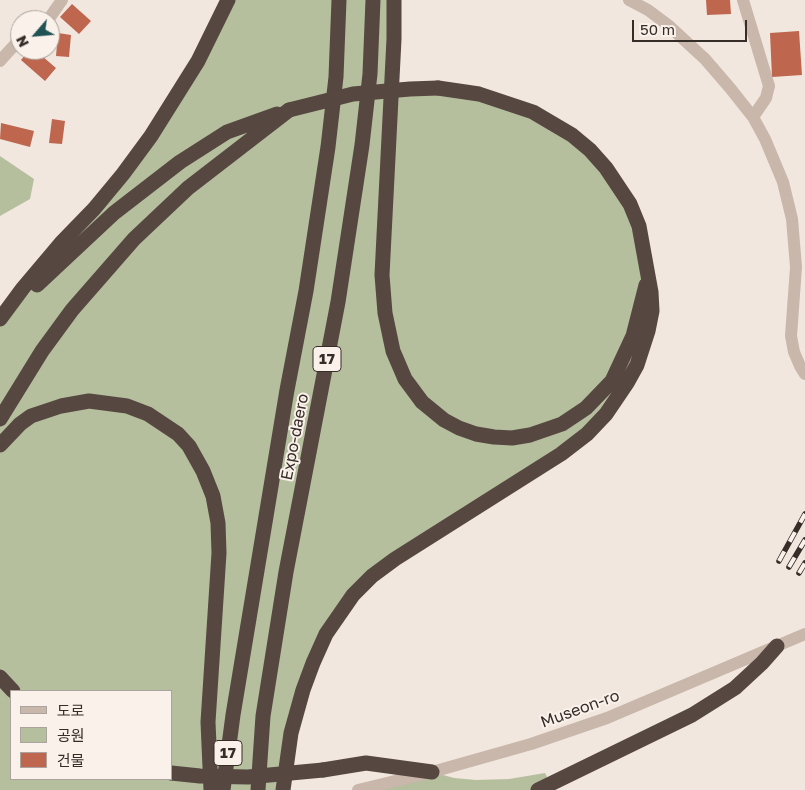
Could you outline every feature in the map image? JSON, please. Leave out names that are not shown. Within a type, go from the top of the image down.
[{"type":"highway","points":[[0,320],[23,288],[61,243],[94,209],[151,136],[198,61],[228,0]]},
{"type":"highway","name":"Expo-daero","points":[[223,790],[233,715],[287,390],[306,291],[326,157],[336,77],[339,0]]},
{"type":"highway","name":"Expo-daero","points":[[258,790],[264,716],[286,572],[338,302],[362,145],[370,74],[373,0]]},
{"type":"highway","points":[[394,0],[394,39],[382,275],[385,313],[393,351],[405,379],[422,402],[444,420],[459,428],[476,434],[494,437],[512,438],[530,435],[562,424],[586,408],[612,381],[633,336],[649,274]]},
{"type":"highway","points":[[0,320],[114,213],[180,162],[227,132],[289,110],[353,94],[438,88],[479,94],[533,112],[572,135],[590,150],[606,168],[630,204],[639,226],[649,274],[652,311],[644,346],[637,365],[617,400],[596,426],[561,454],[383,568],[353,595],[338,614],[317,653],[299,701],[291,733],[283,790]]},
{"type":"highway","points":[[0,419],[42,351],[72,310],[134,239],[188,188],[289,110]]},
{"type":"highway","points":[[0,445],[20,424],[31,416],[61,406],[89,401],[127,406],[148,414],[178,434],[189,446],[203,471],[213,496],[218,523],[219,553],[208,722],[210,790]]},
{"type":"highway","points":[[538,790],[692,715],[734,688],[762,663],[777,646]]},
{"type":"highway","points":[[0,677],[12,690]]},
{"type":"highway","points":[[172,773],[248,777],[323,770],[366,763],[432,772]]},
{"type":"street","points":[[629,0],[648,10],[668,25],[698,54],[730,88],[753,117],[765,138],[788,202],[794,235],[796,266],[791,336],[794,352],[805,374]]},
{"type":"street","points":[[744,0],[769,86],[766,98],[753,117]]},
{"type":"street","points":[[0,61],[10,50]]},
{"type":"street","name":"Museon-ro","points":[[358,790],[432,772],[531,744],[607,718],[805,634]]},
{"type":"green space","points":[[228,0],[394,0],[391,90],[507,102],[590,150],[639,226],[648,331],[606,414],[372,576],[313,663],[285,790],[0,790],[0,319],[123,174]]},
{"type":"green space","points":[[0,156],[34,179],[30,199],[0,216]]},
{"type":"green space","points":[[432,772],[454,778],[476,780],[509,779],[545,773],[547,777],[538,790],[354,790]]},
{"type":"building","points":[[706,0],[730,0],[731,14],[707,15]]},
{"type":"building","points":[[72,4],[91,21],[79,34],[60,17]]},
{"type":"building","points":[[799,31],[802,75],[772,77],[770,33]]},
{"type":"building","points":[[60,33],[71,35],[69,57],[60,56]]},
{"type":"building","points":[[21,60],[47,60],[56,68],[45,81]]},
{"type":"building","points":[[52,119],[65,121],[62,144],[49,143]]},
{"type":"building","points":[[1,123],[34,131],[30,147],[0,139]]},
{"type":"railway","points":[[779,561],[805,514]]},
{"type":"railway","points":[[789,567],[805,540]]},
{"type":"railway","points":[[799,573],[805,563]]}]
